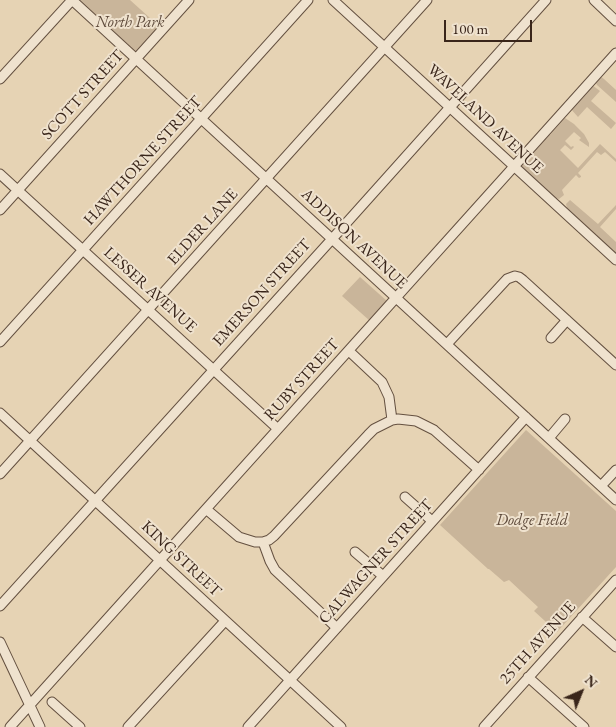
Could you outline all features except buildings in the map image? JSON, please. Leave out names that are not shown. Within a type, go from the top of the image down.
[{"type":"street","name":"ADDISON AVENUE","points":[[72,0],[616,500]]},
{"type":"street","points":[[0,79],[72,0]]},
{"type":"street","name":"SCOTT STREET","points":[[0,210],[189,0]]},
{"type":"street","name":"HAWTHORNE STREET","points":[[0,342],[308,0]]},
{"type":"street","name":"WAVELAND AVENUE","points":[[333,0],[616,260]]},
{"type":"street","name":"ELDER LANE","points":[[0,474],[427,0]]},
{"type":"street","name":"EMERSON STREET","points":[[0,606],[546,0]]},
{"type":"street","points":[[594,0],[616,20]]},
{"type":"street","name":"RUBY STREET","points":[[10,727],[616,53]]},
{"type":"street","name":"LESSER AVENUE","points":[[0,174],[278,430]]},
{"type":"street","points":[[448,344],[507,279],[519,277],[616,365]]},
{"type":"street","points":[[551,338],[567,320]]},
{"type":"street","points":[[349,351],[382,382],[389,397],[392,420]]},
{"type":"street","name":"KING STREET","points":[[0,413],[341,727]]},
{"type":"street","name":"CALWAGNER STREET","points":[[248,727],[526,417]]},
{"type":"street","points":[[549,438],[565,419]]},
{"type":"street","points":[[206,509],[239,537],[246,540],[263,542],[269,540],[374,429],[392,420],[416,421],[434,430],[478,470]]},
{"type":"street","points":[[601,486],[616,470]]},
{"type":"street","points":[[406,498],[432,521]]},
{"type":"street","points":[[263,542],[275,570],[337,628]]},
{"type":"street","points":[[355,552],[383,576]]},
{"type":"street","name":"25TH AVENUE","points":[[484,727],[616,580]]},
{"type":"street","points":[[582,617],[616,647]]},
{"type":"street","points":[[128,727],[225,620]]},
{"type":"street","points":[[0,642],[40,727]]},
{"type":"street","points":[[528,677],[584,727]]},
{"type":"street","points":[[52,702],[80,727]]},
{"type":"green space","name":"North Park","points":[[78,0],[130,0],[160,27],[136,53]]},
{"type":"green space","points":[[600,76],[616,90],[616,102],[597,85],[595,81]]},
{"type":"green space","points":[[592,85],[600,91],[591,101],[616,123],[611,129],[587,107],[578,117],[570,108]]},
{"type":"green space","points":[[565,118],[584,134],[589,143],[589,147],[579,140],[581,138],[574,132],[565,141],[571,147],[574,147],[571,150],[565,145],[560,150],[578,168],[600,144],[616,159],[616,162],[605,152],[601,155],[597,152],[578,173],[581,177],[579,178],[576,175],[562,190],[564,195],[559,199],[521,165]]},
{"type":"green space","points":[[570,200],[598,224],[616,205],[616,209],[600,227],[616,242],[616,253],[567,208],[566,204]]},
{"type":"green space","points":[[360,277],[387,301],[370,321],[342,296]]},
{"type":"green space","name":"Dodge Field","points":[[526,430],[616,511],[616,567],[557,632],[534,611],[538,607],[509,580],[504,582],[440,525]]}]
